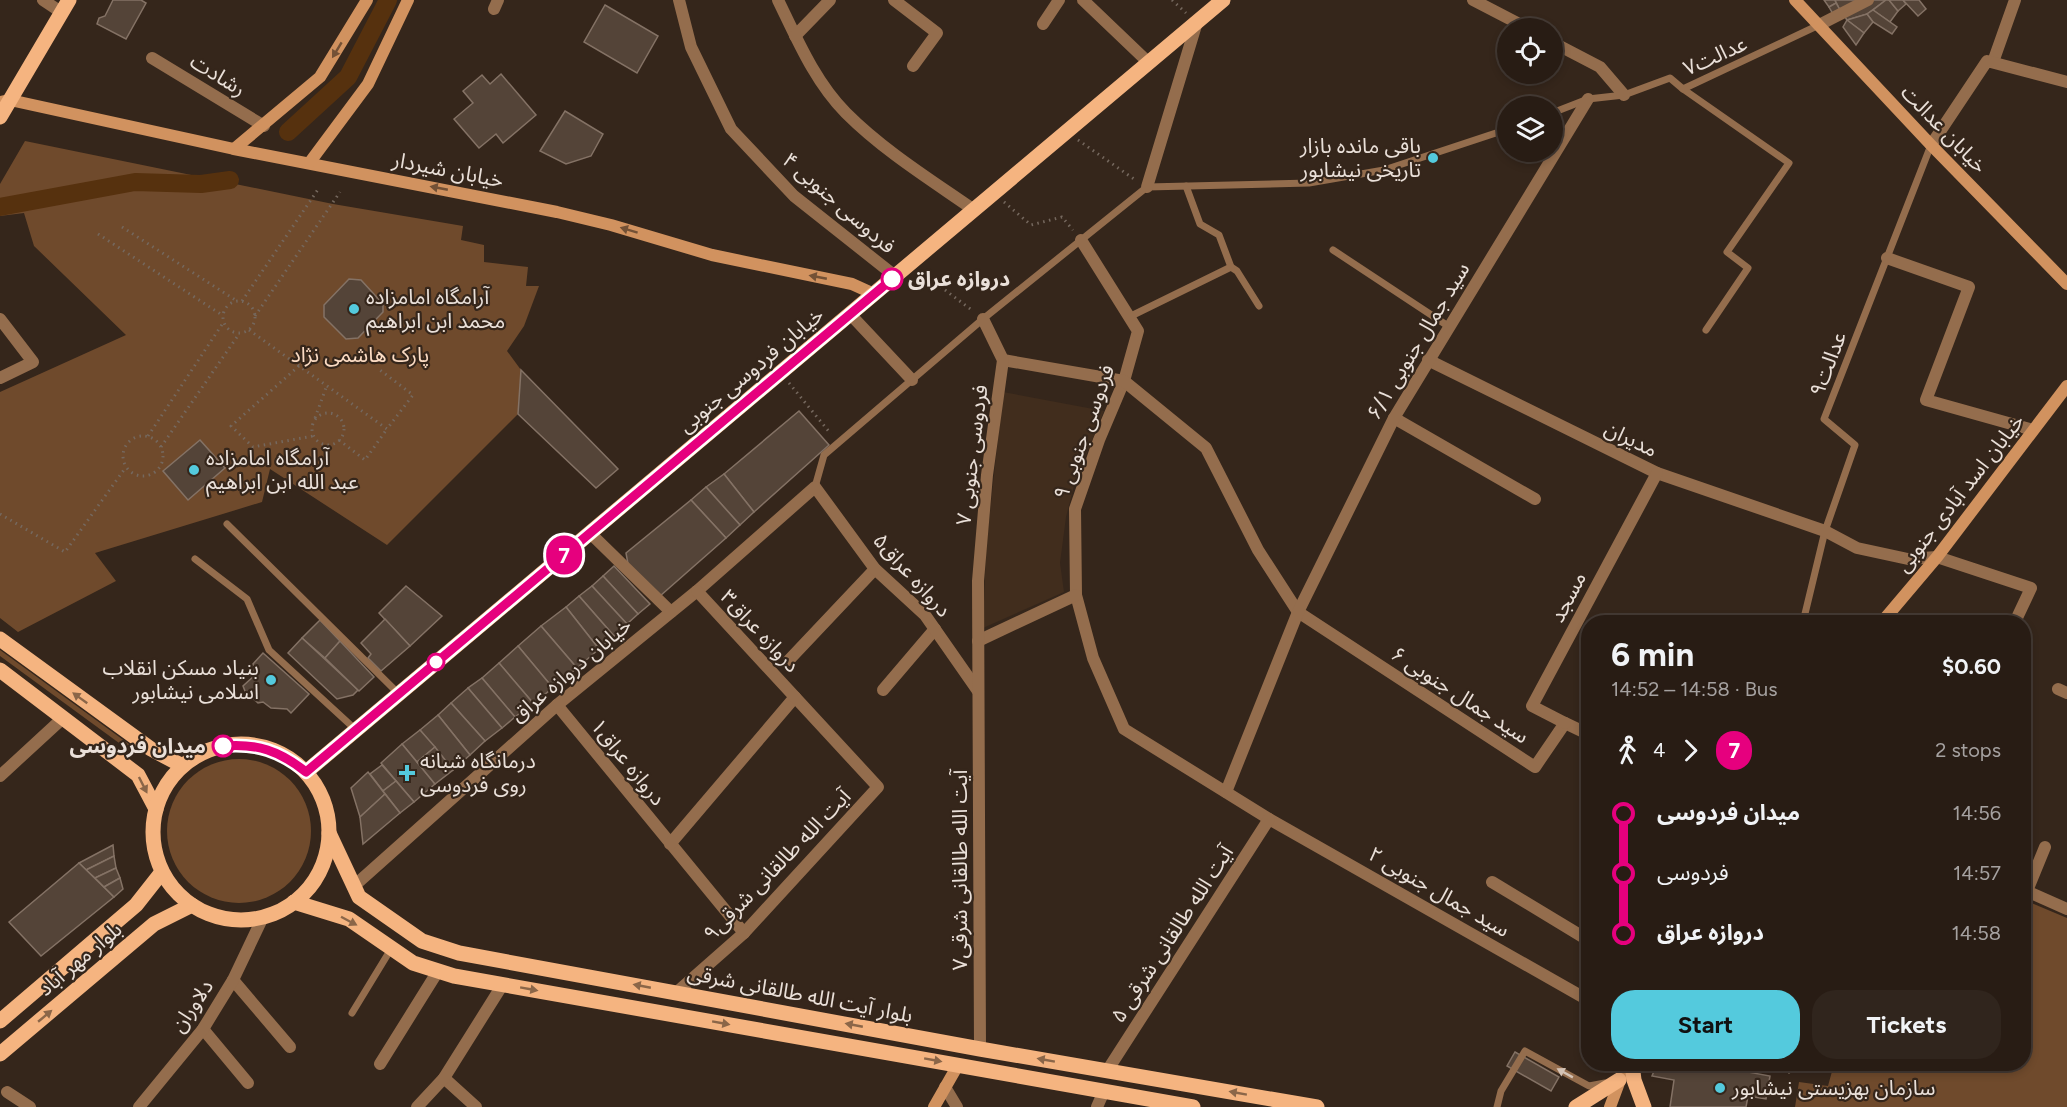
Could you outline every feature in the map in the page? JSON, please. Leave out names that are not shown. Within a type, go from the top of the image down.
[{"type":"main road","name":"خیابان فردوسی جنوبی","points":[[306,772],[1223,0]]},
{"type":"main road","points":[[0,117],[3,98],[65,6]]},
{"type":"main road","points":[[0,639],[142,743],[181,765]]},
{"type":"main road","points":[[0,670],[138,775],[156,809]]},
{"type":"main road","points":[[245,744],[278,753],[306,772],[319,790],[327,811],[329,833],[327,853],[320,872],[309,888],[294,902],[263,917],[238,920],[214,916],[192,905],[174,890],[162,872],[155,851],[152,830],[156,809],[165,786],[181,765],[200,754],[222,746],[245,744]]},
{"type":"main road","name":"بلوار آیت الله طالقانی شرقی","points":[[329,833],[359,897],[422,941],[459,952],[980,1049],[1317,1107]]},
{"type":"main road","name":"بلوار مهر آباد","points":[[0,1021],[136,905],[162,872]]},
{"type":"main road","name":"بلوار آیت الله طالقانی شرقی","points":[[294,902],[349,919],[413,963],[438,971],[1192,1107]]},
{"type":"main road","name":"بلوار مهر آباد","points":[[0,1054],[154,924],[192,905]]},
{"type":"main road","points":[[1633,1071],[1644,1107]]},
{"type":"main road","points":[[1576,1107],[1619,1080]]},
{"type":"street","points":[[43,0],[65,6]]},
{"type":"street","points":[[234,149],[320,77],[367,0]]},
{"type":"street","points":[[310,162],[368,84],[408,0]]},
{"type":"street","name":"فردوسی جنوبی ۴","points":[[679,0],[691,47],[731,129],[795,196],[895,276]]},
{"type":"street","points":[[778,0],[806,59],[845,112],[895,154],[974,210]]},
{"type":"street","points":[[795,36],[830,0]]},
{"type":"street","points":[[894,0],[937,33],[913,66]]},
{"type":"street","points":[[1043,24],[1059,0]]},
{"type":"street","points":[[1083,0],[1149,63]]},
{"type":"street","points":[[1473,0],[1508,18]]},
{"type":"street","name":"خیابان عدالت","points":[[1795,0],[1931,145],[2067,284]]},
{"type":"street","points":[[1820,25],[1868,0]]},
{"type":"street","points":[[1993,62],[2015,0]]},
{"type":"street","points":[[1147,187],[1197,22]]},
{"type":"street","points":[[1563,48],[1600,67],[1624,95]]},
{"type":"street","name":"رشادت","points":[[152,57],[264,126]]},
{"type":"street","points":[[1931,145],[1987,61],[2067,82]]},
{"type":"street","name":"خیابان شیردار","points":[[3,98],[234,149],[557,212],[611,225],[712,255],[852,284],[874,294]]},
{"type":"street","name":"سید جمال جنوبی ۶/۱","points":[[1226,792],[1298,612],[1394,418],[1588,99]]},
{"type":"street","name":"فردوسی جنوبی ۹","points":[[1081,240],[1138,331],[1124,381],[1099,440],[1075,508],[1076,595],[1093,658],[1124,729],[1269,819]]},
{"type":"street","points":[[1887,258],[1969,287],[1926,400],[2033,430]]},
{"type":"street","points":[[850,314],[912,380]]},
{"type":"street","points":[[0,319],[33,362],[0,378]]},
{"type":"street","name":"فردوسی جنوبی ۷","points":[[978,692],[978,581],[987,475],[1003,360],[983,319]]},
{"type":"street","points":[[1003,360],[1124,381],[1206,448],[1258,550],[1298,612]]},
{"type":"street","name":"مدیران","points":[[1428,360],[1656,473],[1825,531],[1857,548],[1908,559],[1937,557]]},
{"type":"street","name":"خیابان اسد آبادی جنوبی","points":[[1888,615],[1937,557],[2067,386]]},
{"type":"street","points":[[1394,418],[1535,499]]},
{"type":"street","name":"مسجد","points":[[1565,723],[1532,706],[1656,473]]},
{"type":"street","name":"دروازه عراق۵","points":[[815,487],[875,568],[926,615],[978,692]]},
{"type":"street","name":"خیابان دروازه عراق","points":[[354,886],[556,705],[697,591],[815,487]]},
{"type":"street","points":[[590,533],[671,612]]},
{"type":"street","points":[[1937,557],[2031,588],[2018,615]]},
{"type":"street","points":[[789,660],[875,568]]},
{"type":"street","name":"دروازه عراق۳","points":[[697,591],[878,787]]},
{"type":"street","points":[[978,641],[1076,595]]},
{"type":"street","name":"سید جمال جنوبی ۶","points":[[1298,612],[1535,767],[1565,723]]},
{"type":"street","points":[[883,690],[935,629]]},
{"type":"street","name":"آیت الله طالقانی شرقی۷","points":[[978,692],[980,1049]]},
{"type":"street","points":[[670,844],[795,697]]},
{"type":"street","name":"دروازه عراق۱","points":[[556,705],[744,933]]},
{"type":"street","points":[[0,776],[63,718]]},
{"type":"street","points":[[1565,723],[1581,731]]},
{"type":"street","name":"آیت الله طالقانی شرقی۹","points":[[677,992],[744,933],[878,787]]},
{"type":"street","name":"سید جمال جنوبی ۲","points":[[1269,819],[1581,996]]},
{"type":"street","name":"آیت الله طالقانی شرقی ۵","points":[[1107,1071],[1269,819]]},
{"type":"street","points":[[2031,877],[2045,847]]},
{"type":"street","points":[[1492,882],[1581,936]]},
{"type":"street","points":[[2031,893],[2067,909]]},
{"type":"street","name":"دلاوران","points":[[139,1107],[203,1029],[233,980],[263,917]]},
{"type":"street","points":[[380,1064],[438,971]]},
{"type":"street","points":[[233,980],[290,1047]]},
{"type":"street","points":[[417,1107],[444,1078],[503,984]]},
{"type":"street","points":[[203,1029],[248,1083]]},
{"type":"street","points":[[934,1107],[958,1065]]},
{"type":"street","points":[[1610,1107],[1623,1071]]},
{"type":"street","points":[[444,1078],[476,1107]]},
{"type":"street","points":[[945,1087],[957,1107]]},
{"type":"street","points":[[1097,1107],[1104,1091]]},
{"type":"street","points":[[7,1092],[30,1107]]},
{"type":"lane","name":"عدالت۷","points":[[1563,109],[1588,99],[1624,95],[1670,78],[1683,90],[1820,25]]},
{"type":"lane","points":[[1683,90],[1789,163],[1728,252],[1748,268],[1706,330]]},
{"type":"lane","points":[[815,487],[824,455],[983,319],[1147,187],[1309,183],[1373,172],[1497,133]]},
{"type":"lane","name":"عدالت۹","points":[[1805,615],[1825,531],[1855,445],[1824,419],[1931,145]]},
{"type":"lane","points":[[1186,186],[1200,224],[1219,235],[1231,267],[1237,271],[1259,306]]},
{"type":"lane","points":[[1333,250],[1448,326]]},
{"type":"lane","points":[[1129,317],[1231,267]]},
{"type":"lane","points":[[227,524],[399,694]]},
{"type":"lane","points":[[195,559],[247,599],[269,650],[356,730]]},
{"type":"lane","points":[[352,1013],[391,949]]},
{"type":"lane","points":[[1497,1107],[1501,1091],[1525,1051],[1589,1086],[1619,1080]]},
{"type":"path","points":[[1067,132],[1147,187]]},
{"type":"path","points":[[242,301],[319,188]]},
{"type":"path","points":[[161,447],[239,334],[249,330],[255,316],[340,192]]},
{"type":"path","points":[[994,193],[1031,225],[1062,217],[1081,240]]},
{"type":"path","points":[[122,227],[237,301]]},
{"type":"path","points":[[98,234],[222,315]]},
{"type":"path","points":[[910,264],[983,319]]},
{"type":"path","points":[[239,334],[229,330],[223,323],[222,315],[227,305],[242,301],[251,306],[255,316]]},
{"type":"path","points":[[148,436],[161,447],[163,460],[156,472],[143,477],[130,472],[126,467],[123,461],[124,448],[134,438],[148,436],[223,323]]},
{"type":"path","points":[[249,330],[387,429]]},
{"type":"path","points":[[299,366],[231,426],[253,447],[313,436],[325,445],[339,440]]},
{"type":"path","points":[[339,440],[364,460],[413,395],[380,370]]},
{"type":"path","points":[[781,373],[839,443]]},
{"type":"path","points":[[313,436],[315,420],[327,385]]},
{"type":"path","points":[[315,420],[324,414],[339,417],[344,426],[339,440]]},
{"type":"path","points":[[0,514],[64,552],[126,467]]},
{"type":"shaded area","points":[[1003,392],[1104,411],[1075,482],[1066,517],[1060,563],[1064,592],[983,628],[986,549]]},
{"type":"green space","name":"پارک هاشمی نژاد","points":[[25,141],[333,204],[463,226],[461,240],[484,245],[484,262],[528,267],[526,286],[539,286],[524,326],[507,351],[521,370],[518,414],[387,545],[270,469],[262,502],[95,553],[116,581],[18,632],[0,618],[0,392],[126,335],[34,246],[24,213],[0,216],[0,184]]},
{"type":"green space","points":[[0,650],[133,747],[130,751],[0,656]]},
{"type":"green space","name":"میدان فردوسی","points":[[239,759],[267,764],[290,780],[306,803],[311,831],[306,859],[290,882],[267,898],[239,903],[211,898],[188,882],[172,859],[167,831],[172,803],[188,780],[211,764]]},
{"type":"green space","points":[[2031,903],[2067,918],[2067,1107],[1795,1107],[1799,1082],[1828,1086],[1832,1071],[2031,1071]]},
{"type":"building","points":[[113,0],[141,0],[146,3],[126,39],[97,24],[99,18],[105,16]]},
{"type":"building","points":[[1824,0],[1835,0],[1836,3],[1829,7]]},
{"type":"building","points":[[1835,0],[1859,0],[1840,10]]},
{"type":"building","points":[[1859,0],[1886,0],[1867,14],[1847,20],[1840,10]]},
{"type":"building","points":[[1889,0],[1898,11],[1890,22],[1873,10]]},
{"type":"building","points":[[1889,0],[1903,0],[1906,4],[1898,11]]},
{"type":"building","points":[[1903,0],[1919,0],[1926,9],[1918,16]]},
{"type":"building","points":[[1836,3],[1840,10],[1833,14],[1829,7]]},
{"type":"building","points":[[605,5],[658,36],[637,73],[584,42]]},
{"type":"building","points":[[1873,10],[1897,27],[1892,34],[1873,22],[1867,14]]},
{"type":"building","points":[[1867,14],[1873,22],[1864,33],[1847,20]]},
{"type":"building","points":[[1847,20],[1864,33],[1856,45],[1843,27]]},
{"type":"building","points":[[501,74],[536,115],[503,143],[496,134],[479,148],[454,119],[473,103],[463,91],[482,75],[490,84]]},
{"type":"building","points":[[565,111],[603,134],[591,156],[566,164],[540,151]]},
{"type":"building","name":"آرامگاه امامزاده محمد ابن ابراهیم","points":[[349,279],[361,280],[383,304],[383,312],[358,338],[346,339],[324,317],[324,305]]},
{"type":"building","points":[[521,370],[618,469],[596,488],[518,414]]},
{"type":"building","points":[[799,411],[829,445],[754,512],[724,474]]},
{"type":"building","name":"آرامگاه امامزاده عبد الله ابن ابراهیم","points":[[200,440],[225,468],[188,500],[163,471]]},
{"type":"building","points":[[724,474],[754,512],[740,525],[706,487]]},
{"type":"building","points":[[706,487],[740,525],[726,538],[691,500]]},
{"type":"building","points":[[691,500],[726,538],[660,596],[628,564],[626,553]]},
{"type":"building","points":[[614,566],[650,604],[638,614],[603,576]]},
{"type":"building","points":[[603,576],[638,614],[627,624],[592,586]]},
{"type":"building","points":[[406,586],[442,616],[410,646],[379,613]]},
{"type":"building","points":[[592,586],[627,624],[614,636],[579,596]]},
{"type":"building","points":[[579,596],[614,636],[599,649],[566,607]]},
{"type":"building","points":[[566,607],[599,649],[577,668],[541,626]]},
{"type":"building","points":[[385,619],[410,646],[381,671],[368,658],[371,654],[361,643]]},
{"type":"building","points":[[320,620],[340,641],[325,658],[302,638]]},
{"type":"building","points":[[541,626],[577,668],[553,688],[518,646]]},
{"type":"building","points":[[302,638],[358,690],[353,695],[337,699],[288,653]]},
{"type":"building","points":[[340,641],[374,677],[359,691],[325,658]]},
{"type":"building","points":[[518,646],[553,688],[533,703],[499,663]]},
{"type":"building","name":"بنیاد مسکن انقلاب اسلامی نیشابور","points":[[263,653],[309,694],[291,713],[287,709],[271,708],[263,702],[258,703],[245,691],[243,686],[255,675],[253,664]]},
{"type":"building","points":[[499,663],[533,703],[515,717],[482,678]]},
{"type":"building","points":[[482,678],[515,717],[502,728],[468,688]]},
{"type":"building","points":[[468,688],[502,728],[485,741],[451,703]]},
{"type":"building","points":[[451,703],[485,741],[470,755],[438,715]]},
{"type":"building","points":[[438,715],[470,755],[453,770],[420,730]]},
{"type":"building","points":[[420,730],[435,747],[417,762],[402,744]]},
{"type":"building","name":"درمانگاه شبانه روی فردوسی","points":[[402,744],[435,784],[414,802],[381,763]]},
{"type":"building","points":[[435,747],[453,770],[435,784],[417,762]]},
{"type":"building","points":[[382,765],[396,781],[383,791],[370,774]]},
{"type":"building","points":[[368,772],[385,794],[360,817],[351,788]]},
{"type":"building","points":[[396,781],[414,802],[400,813],[383,791]]},
{"type":"building","points":[[385,794],[400,813],[363,844],[360,817]]},
{"type":"building","points":[[113,845],[114,856],[86,870],[79,863]]},
{"type":"building","points":[[114,856],[116,868],[95,878],[86,870]]},
{"type":"building","points":[[79,863],[114,897],[41,956],[9,922]]},
{"type":"building","points":[[116,868],[120,878],[104,887],[95,878]]},
{"type":"building","points":[[120,878],[123,889],[114,897],[104,887]]},
{"type":"building","points":[[1515,1052],[1559,1077],[1551,1091],[1507,1066]]},
{"type":"building","name":"سازمان بهزیستی نیشابور","points":[[1654,1071],[1742,1071],[1770,1076],[1766,1099],[1748,1096],[1746,1107],[1670,1107],[1674,1080],[1652,1076]]},
{"type":"waterway","points":[[288,132],[348,77],[388,0]]},
{"type":"waterway","points":[[0,207],[135,182],[201,184],[230,180]]},
{"type":"bus line","name":"7","points":[[223,746],[245,744],[268,748],[288,758],[306,772],[892,279]]},
{"type":"place","name":"باقی مانده بازار تاریخی نیشابور","points":[[1433,158]]},
{"type":"place","name":"دروازه عراق","points":[[892,279]]},
{"type":"place","name":"آرامگاه امامزاده محمد ابن ابراهیم","points":[[354,309]]},
{"type":"place","name":"آرامگاه امامزاده عبد الله ابن ابراهیم","points":[[194,470]]},
{"type":"place","name":"بنیاد مسکن انقلاب اسلامی نیشابور","points":[[271,680]]},
{"type":"place","name":"میدان فردوسی","points":[[223,746]]},
{"type":"place","name":"درمانگاه شبانه روی فردوسی","points":[[407,773]]},
{"type":"place","name":"سازمان بهزیستی نیشابور","points":[[1720,1088]]}]
